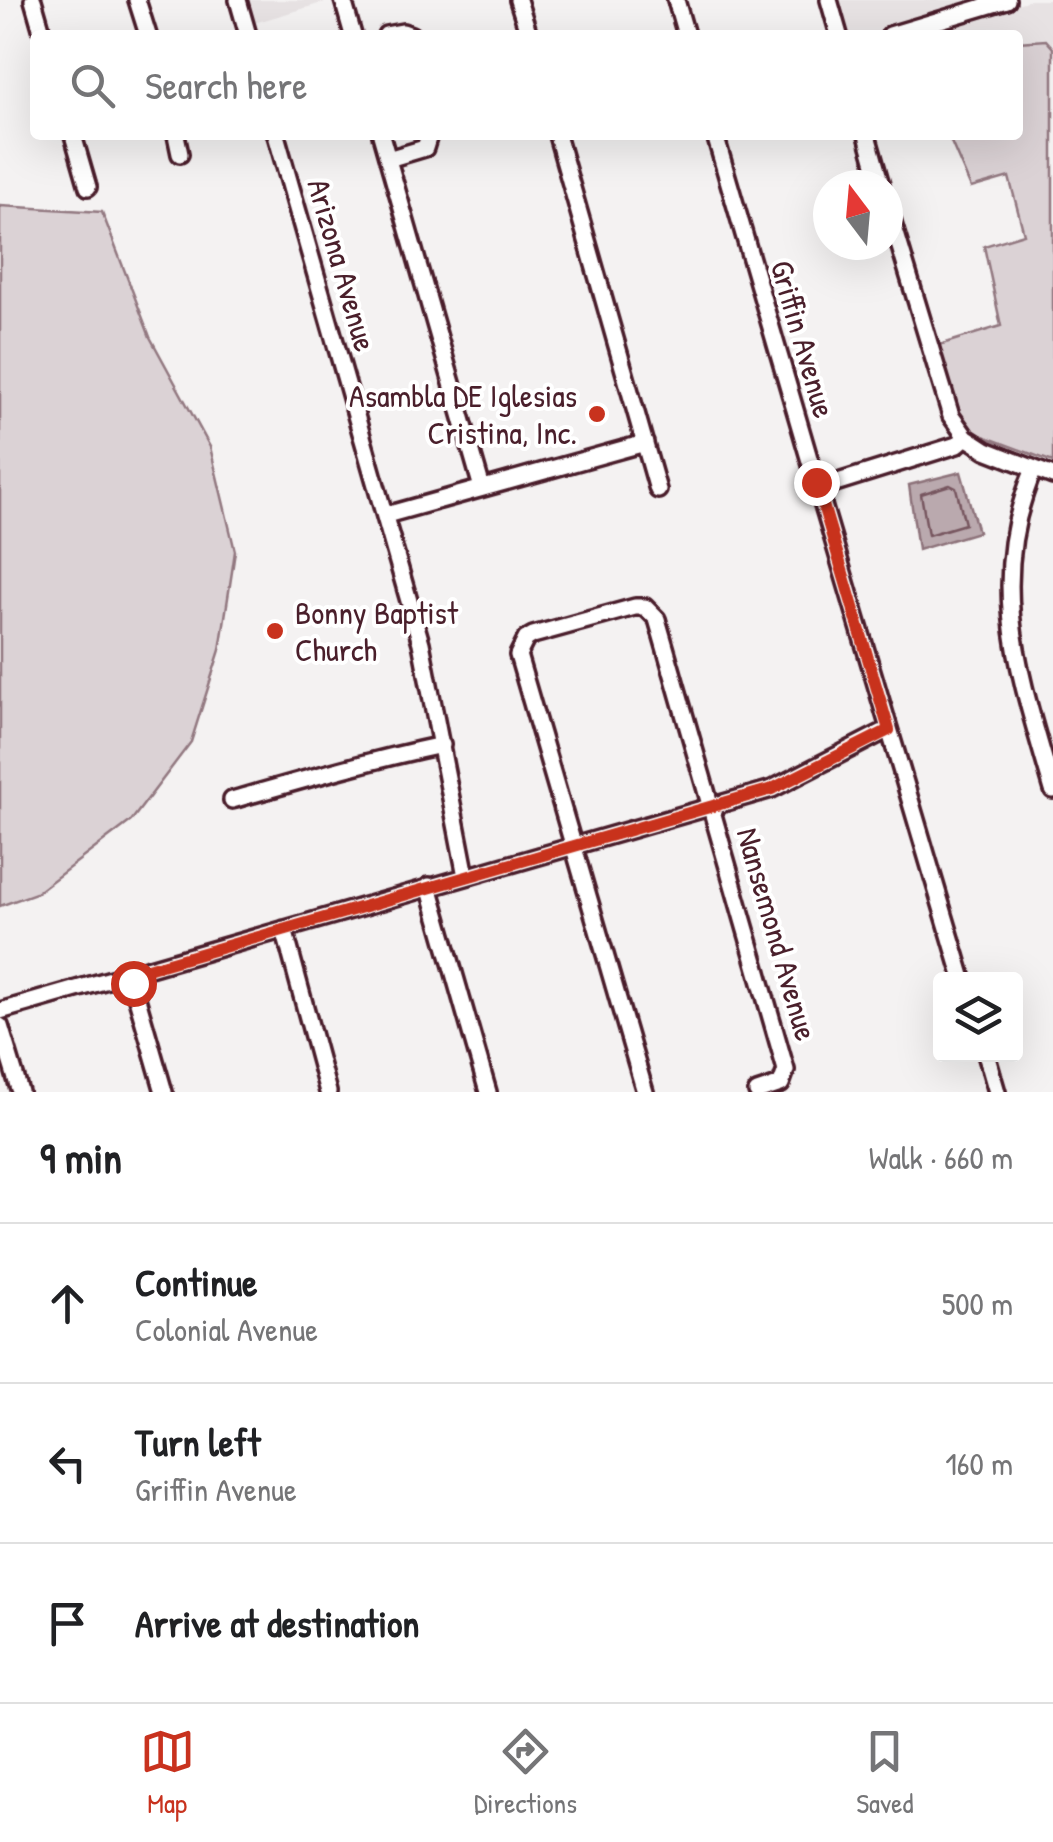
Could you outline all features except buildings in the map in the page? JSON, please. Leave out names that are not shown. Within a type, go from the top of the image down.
[{"type":"street","points":[[32,0],[41,30]]},
{"type":"street","points":[[137,0],[146,30]]},
{"type":"street","points":[[238,0],[247,30]]},
{"type":"street","points":[[343,0],[352,30]]},
{"type":"street","points":[[518,0],[527,30]]},
{"type":"street","points":[[676,0],[685,30]]},
{"type":"street","points":[[829,0],[838,30]]},
{"type":"street","points":[[906,30],[1000,1]]},
{"type":"street","points":[[74,140],[88,187]]},
{"type":"street","points":[[177,140],[180,154]]},
{"type":"street","name":"Arizona Avenue","points":[[277,140],[421,642],[466,876]]},
{"type":"street","points":[[383,140],[482,488]]},
{"type":"street","points":[[388,158],[424,148],[427,140]]},
{"type":"street","points":[[559,140],[658,490]]},
{"type":"street","name":"Griffin Avenue","points":[[716,140],[816,482],[824,492],[823,505],[961,972]]},
{"type":"street","points":[[868,140],[878,170]]},
{"type":"street","points":[[903,259],[945,403],[966,437],[986,450],[1053,476]]},
{"type":"street","points":[[824,492],[835,483],[957,444],[966,437]]},
{"type":"street","points":[[386,515],[645,443]]},
{"type":"street","points":[[1034,468],[1014,526],[1009,615],[1020,676],[1053,790]]},
{"type":"street","name":"Nansemond Avenue","points":[[574,846],[518,655],[526,640],[635,607],[653,612],[786,1070],[784,1081],[757,1092]]},
{"type":"street","points":[[0,1011],[786,784],[889,730]]},
{"type":"street","points":[[232,800],[442,745]]},
{"type":"street","points":[[574,846],[645,1092]]},
{"type":"street","points":[[429,886],[488,1092]]},
{"type":"street","points":[[284,929],[328,1092]]},
{"type":"street","points":[[130,974],[164,1092]]},
{"type":"street","points":[[0,1026],[20,1092]]},
{"type":"street","points":[[989,1062],[998,1092]]},
{"type":"shaded area","points":[[244,0],[332,0],[251,24]]},
{"type":"shaded area","points":[[835,0],[985,0],[886,30],[844,30]]},
{"type":"shaded area","points":[[1030,0],[1053,0],[1053,48],[1045,40],[1023,42],[1023,30],[931,30]]},
{"type":"shaded area","points":[[1046,40],[1053,48],[1053,462],[967,430],[939,345],[1001,326],[984,246],[1024,234],[1009,177],[971,188],[950,140],[1023,140],[1023,42]]},
{"type":"shaded area","points":[[0,206],[102,212],[150,337],[210,447],[235,551],[220,650],[191,742],[131,821],[36,893],[0,906]]},
{"type":"water","points":[[961,472],[978,532],[918,550],[909,485]]},
{"type":"place","name":"Asambla DE Iglesias Cristina, Inc.","points":[[597,414]]},
{"type":"place","name":"Bonny Baptist Church","points":[[275,631]]},
{"type":"route","points":[[133,983],[130,974],[772,789],[889,730],[823,505],[824,492],[816,482]]}]
